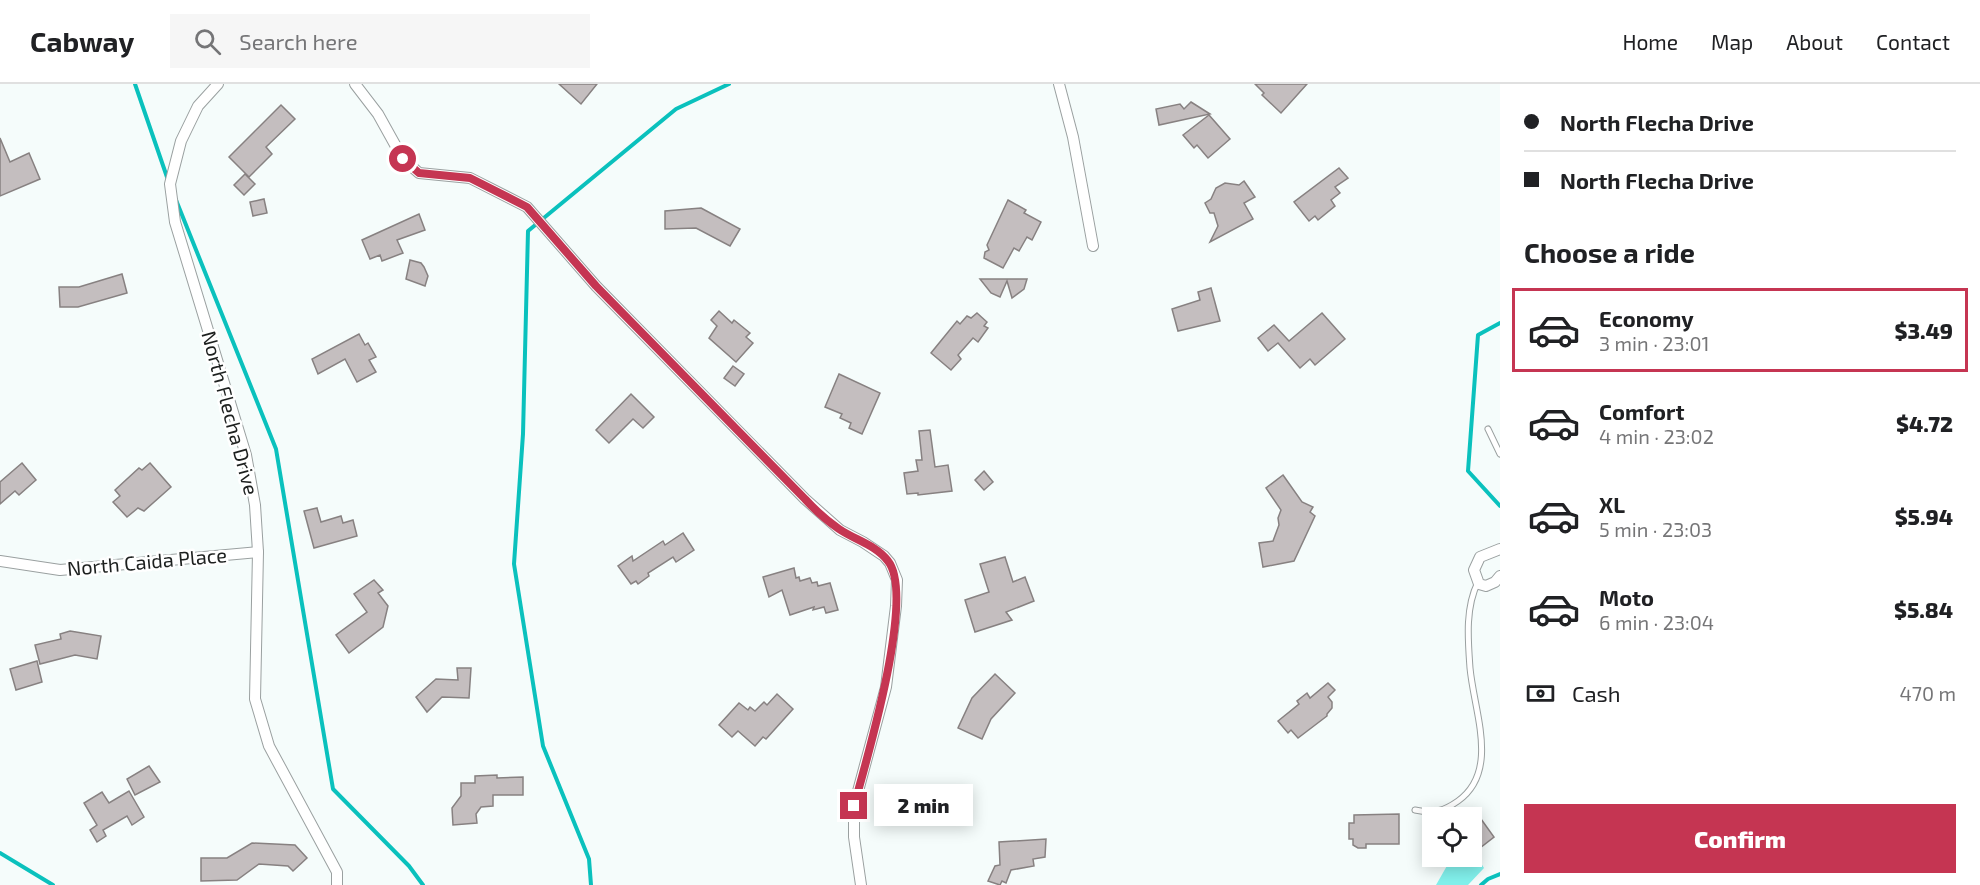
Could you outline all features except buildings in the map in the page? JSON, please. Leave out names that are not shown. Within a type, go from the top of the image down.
[{"type":"street","name":"North Flecha Drive","points":[[218,84],[198,106],[181,141],[170,184],[175,222],[246,455],[255,505],[258,552],[255,699],[269,746],[337,872],[337,885]]},
{"type":"street","points":[[355,84],[378,114],[403,159],[419,173],[470,178],[527,207],[596,286],[805,499],[835,526],[874,549],[890,563],[897,580],[886,687],[854,806],[854,837],[861,885]]},
{"type":"street","points":[[1059,84],[1073,137],[1093,246]]},
{"type":"street","points":[[1500,549],[1480,557],[1474,570],[1478,581],[1486,586],[1495,582],[1500,576]]},
{"type":"street","name":"North Caida Place","points":[[0,561],[60,570],[258,552]]},
{"type":"lane","points":[[1488,429],[1500,454]]},
{"type":"lane","points":[[1415,810],[1428,813],[1441,812],[1463,798],[1480,777],[1484,762],[1479,707],[1470,672],[1468,643],[1470,603],[1478,581]]},
{"type":"shaded area","points":[[1482,865],[1484,868],[1468,885],[1436,885],[1446,867],[1482,867]]},
{"type":"waterway","points":[[135,84],[168,180]]},
{"type":"waterway","points":[[591,885],[589,859],[543,746],[514,564],[523,434],[528,231],[676,109],[729,84]]},
{"type":"waterway","points":[[176,200],[276,449],[333,789],[409,866],[423,885]]},
{"type":"waterway","points":[[1500,323],[1478,335],[1468,471],[1500,506]]},
{"type":"waterway","points":[[0,853],[53,885]]},
{"type":"waterway","points":[[1481,885],[1500,874]]},
{"type":"route","points":[[403,159],[419,173],[470,178],[527,207],[596,286],[819,513],[840,530],[864,542],[884,556],[890,563],[897,580],[886,687],[854,806]]}]
